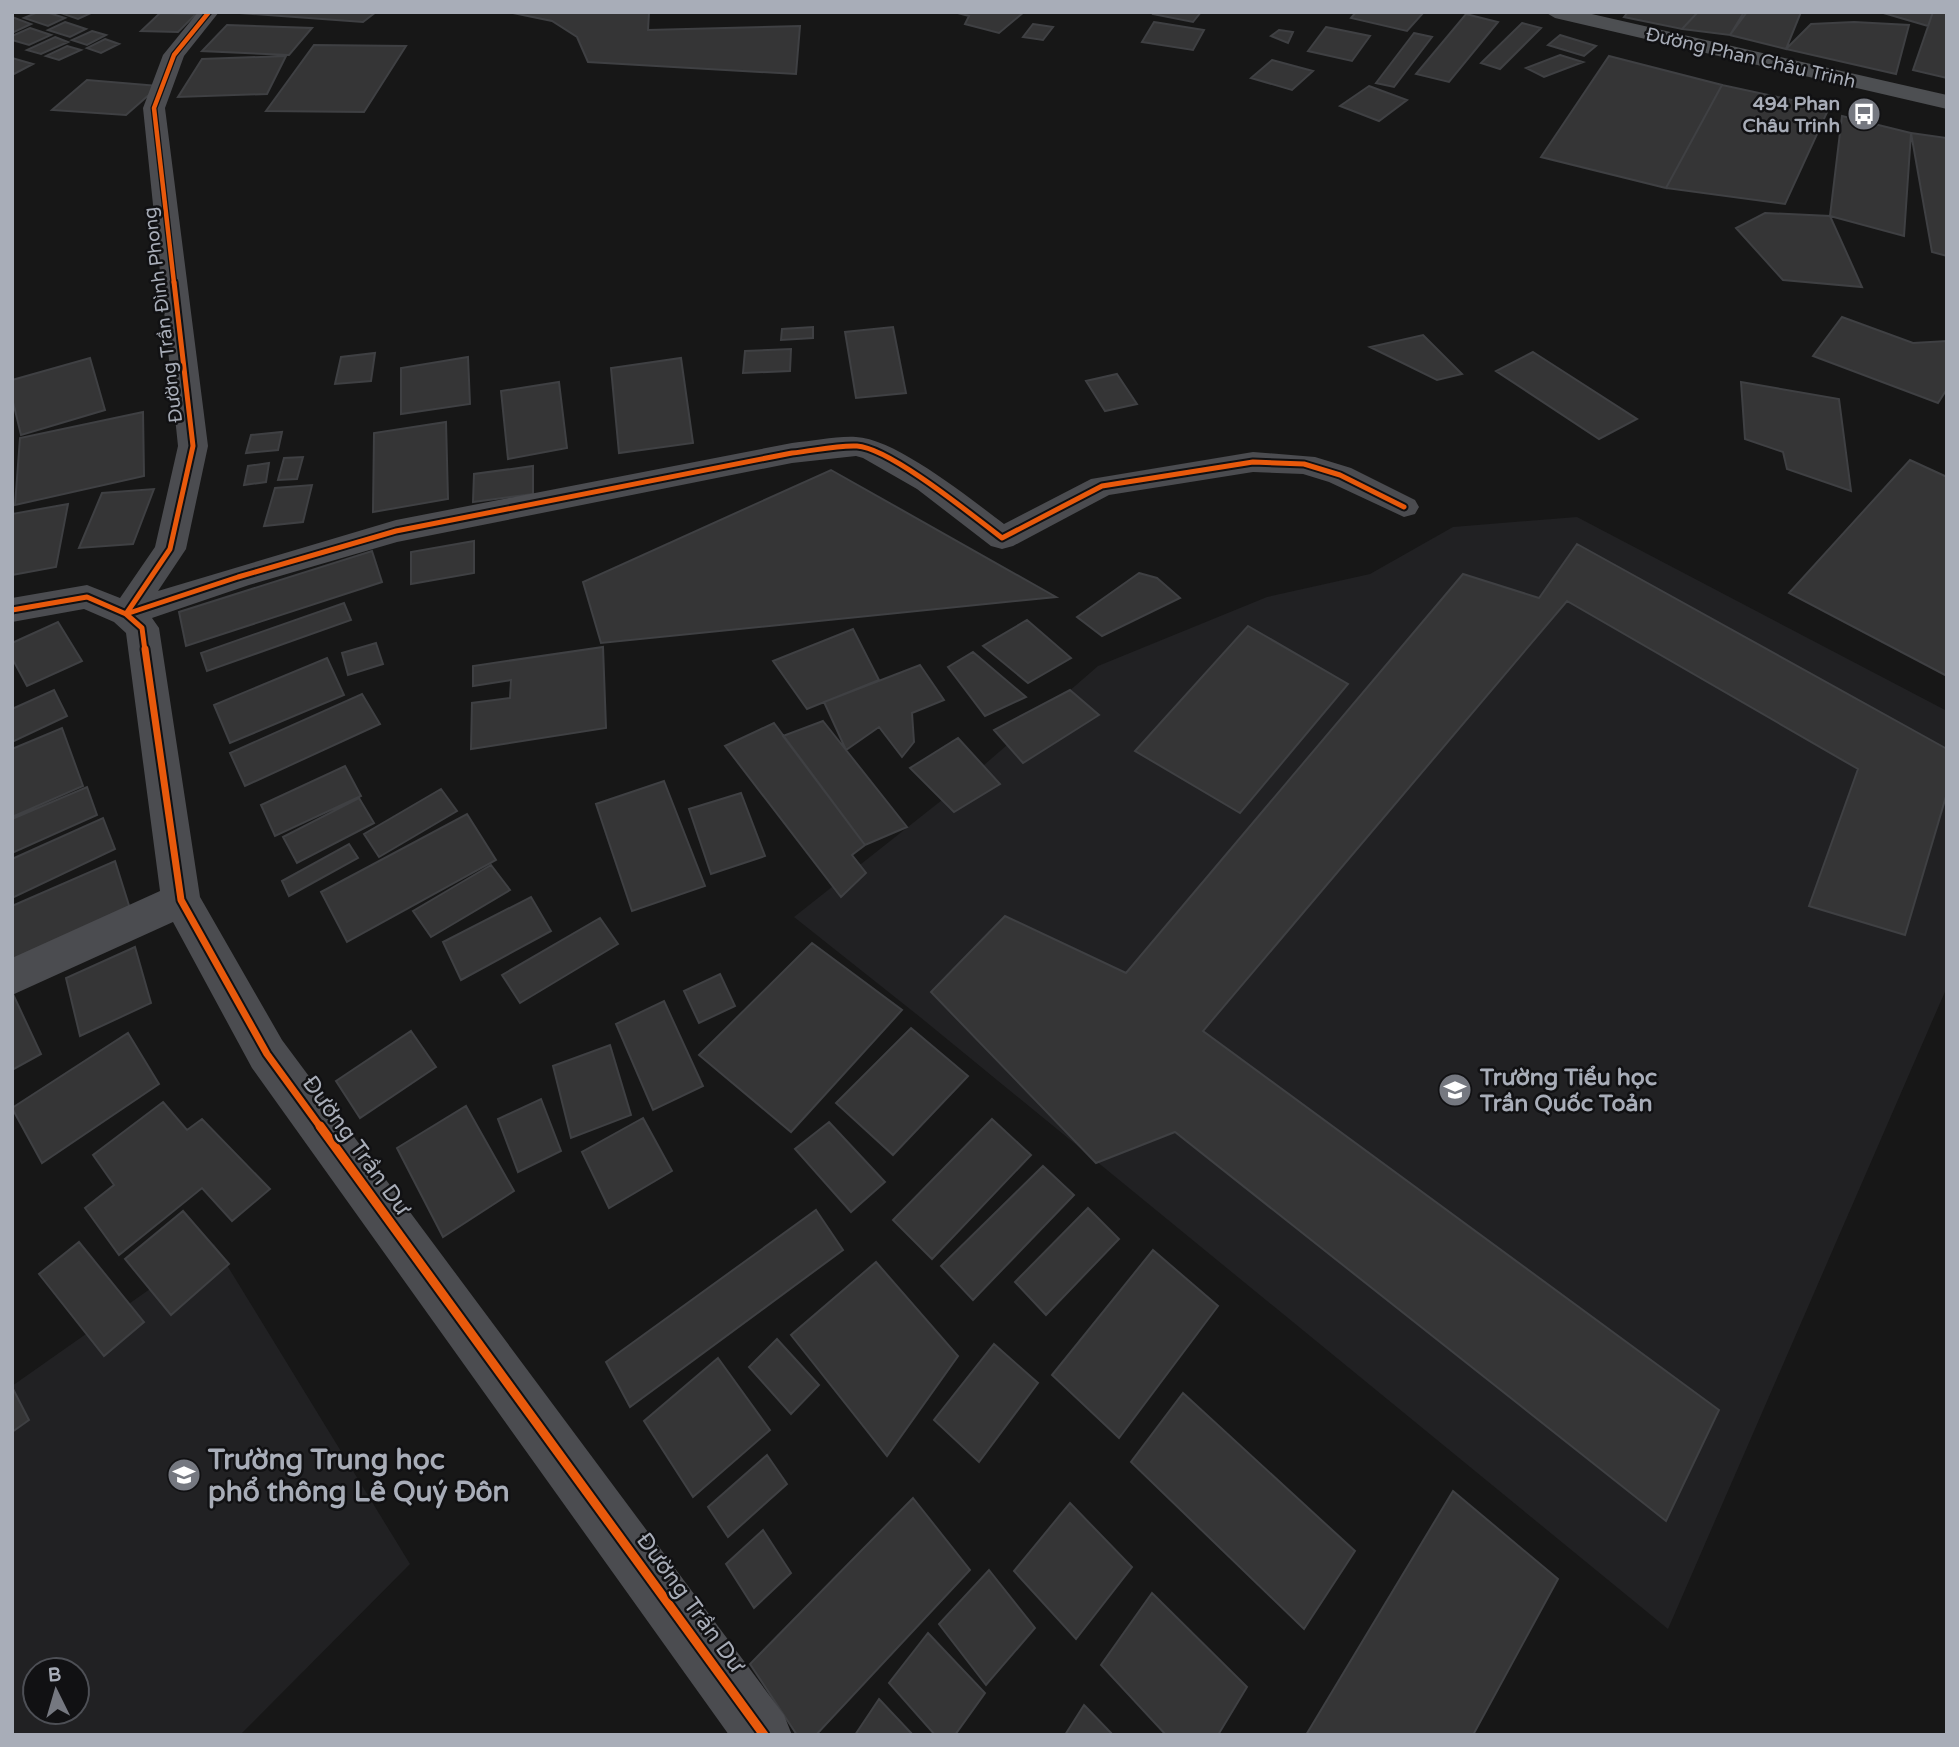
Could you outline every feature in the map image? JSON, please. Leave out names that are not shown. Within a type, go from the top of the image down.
[{"type":"main road","name":"Đường Phan Châu Trinh","points":[[1555,12],[1947,102]]},
{"type":"street","name":"Đường Trần Đình Phong","points":[[126,614],[170,549],[193,446],[155,108],[174,55],[209,12]]},
{"type":"street","points":[[12,610],[87,597],[126,614],[238,577],[396,531],[792,453],[858,446],[873,451],[928,482],[1002,538],[1102,486],[1253,462],[1304,464],[1340,475],[1404,507]]},
{"type":"street","name":"Đường Trần Dư","points":[[126,614],[142,628],[181,900],[267,1054],[764,1735]]},
{"type":"street","points":[[12,977],[181,900]]},
{"type":"shaded area","name":"Trường Tiểu học Trần Quốc Toản","points":[[1577,517],[1947,711],[1947,987],[1668,1629],[794,917],[961,785],[1098,666],[1267,597],[1370,574],[1453,527]]},
{"type":"shaded area","name":"Trường Trung học phổ thông Lê Quý Đôn","points":[[214,1244],[410,1564],[240,1735],[12,1735],[12,1386]]},
{"type":"building","points":[[38,12],[65,18],[48,26],[24,18]]},
{"type":"building","points":[[58,12],[93,12],[78,19]]},
{"type":"building","points":[[226,12],[376,12],[363,22]]},
{"type":"building","points":[[508,12],[649,12],[648,30],[800,26],[796,74],[588,62],[577,37],[552,21]]},
{"type":"building","points":[[954,12],[1024,12],[999,33],[965,24],[969,16]]},
{"type":"building","points":[[1201,12],[1193,22],[1153,14]]},
{"type":"building","points":[[1356,12],[1424,12],[1407,31],[1351,18]]},
{"type":"building","points":[[1628,12],[1698,12],[1682,29],[1624,17]]},
{"type":"building","points":[[1698,12],[1747,12],[1730,35],[1682,29]]},
{"type":"building","points":[[1744,12],[1801,12],[1786,49],[1730,35]]},
{"type":"building","points":[[1880,12],[1933,12],[1928,26]]},
{"type":"building","points":[[1933,12],[1947,12],[1947,78],[1913,70]]},
{"type":"building","points":[[160,13],[196,14],[178,32],[141,31]]},
{"type":"building","points":[[1466,14],[1498,22],[1449,82],[1416,74]]},
{"type":"building","points":[[12,17],[31,24],[12,33]]},
{"type":"building","points":[[65,22],[86,29],[70,37],[48,30]]},
{"type":"building","points":[[1154,22],[1204,30],[1193,50],[1142,42]]},
{"type":"building","points":[[1854,22],[1909,25],[1896,74],[1786,49],[1811,24]]},
{"type":"building","points":[[1522,23],[1541,28],[1500,69],[1481,63]]},
{"type":"building","points":[[1033,24],[1053,27],[1043,40],[1023,37]]},
{"type":"building","points":[[227,25],[312,28],[289,55],[202,51]]},
{"type":"building","points":[[1326,27],[1370,36],[1352,61],[1308,51]]},
{"type":"building","points":[[30,28],[51,35],[29,45],[12,40],[12,36]]},
{"type":"building","points":[[1279,30],[1293,32],[1288,43],[1271,36]]},
{"type":"building","points":[[92,31],[106,35],[87,45],[72,40]]},
{"type":"building","points":[[1414,33],[1432,37],[1394,87],[1376,83]]},
{"type":"building","points":[[1560,35],[1596,46],[1584,56],[1548,45]]},
{"type":"building","points":[[55,37],[68,42],[41,54],[27,50]]},
{"type":"building","points":[[105,39],[119,44],[101,53],[87,48]]},
{"type":"building","points":[[314,45],[406,46],[364,112],[266,111]]},
{"type":"building","points":[[67,46],[81,50],[59,60],[46,56]]},
{"type":"building","points":[[1560,55],[1583,62],[1544,77],[1526,68]]},
{"type":"building","points":[[286,56],[267,94],[178,97],[202,59]]},
{"type":"building","points":[[1609,56],[1722,85],[1666,188],[1541,157]]},
{"type":"building","points":[[12,58],[33,64],[12,75]]},
{"type":"building","points":[[1272,60],[1313,71],[1292,90],[1251,78]]},
{"type":"building","points":[[87,80],[159,86],[126,115],[52,110]]},
{"type":"building","points":[[1722,85],[1829,108],[1785,204],[1666,188]]},
{"type":"building","points":[[1369,86],[1407,100],[1379,121],[1340,106]]},
{"type":"building","points":[[1842,116],[1911,133],[1904,236],[1830,216]]},
{"type":"building","points":[[1911,133],[1947,138],[1947,256],[1932,252]]},
{"type":"building","points":[[1765,213],[1830,216],[1862,287],[1783,280],[1736,228]]},
{"type":"building","points":[[1842,317],[1913,343],[1947,341],[1947,389],[1938,403],[1813,356]]},
{"type":"building","points":[[813,327],[813,338],[781,340],[782,329]]},
{"type":"building","points":[[893,327],[906,393],[856,398],[845,332]]},
{"type":"building","points":[[1423,335],[1462,374],[1437,380],[1370,347]]},
{"type":"building","points":[[791,349],[790,371],[743,373],[745,351]]},
{"type":"building","points":[[1533,352],[1637,419],[1599,439],[1496,371]]},
{"type":"building","points":[[375,353],[371,381],[335,384],[341,357]]},
{"type":"building","points":[[468,357],[470,404],[401,414],[401,368]]},
{"type":"building","points":[[90,358],[105,410],[21,435],[12,398],[12,380]]},
{"type":"building","points":[[681,358],[693,443],[619,453],[611,368]]},
{"type":"building","points":[[1117,374],[1137,404],[1105,411],[1086,381]]},
{"type":"building","points":[[559,382],[567,448],[508,459],[501,391]]},
{"type":"building","points":[[1741,382],[1839,399],[1851,491],[1787,469],[1783,452],[1745,439]]},
{"type":"building","points":[[143,412],[144,476],[15,505],[20,438]]},
{"type":"building","points":[[446,422],[448,499],[373,512],[374,433]]},
{"type":"building","points":[[282,432],[278,450],[246,453],[251,435]]},
{"type":"building","points":[[303,457],[297,479],[278,480],[284,458]]},
{"type":"building","points":[[1910,460],[1947,477],[1947,676],[1789,593]]},
{"type":"building","points":[[269,463],[266,482],[244,485],[248,466]]},
{"type":"building","points":[[533,466],[533,494],[473,502],[474,474]]},
{"type":"building","points":[[831,470],[1056,597],[601,643],[583,582]]},
{"type":"building","points":[[312,485],[303,522],[264,526],[275,488]]},
{"type":"building","points":[[154,489],[133,544],[79,548],[102,493]]},
{"type":"building","points":[[68,504],[56,567],[12,575],[12,514]]},
{"type":"building","points":[[474,541],[474,573],[411,584],[411,552]]},
{"type":"building","points":[[1577,544],[1947,749],[1947,793],[1905,935],[1809,906],[1858,769],[1567,601],[1203,1031],[1719,1410],[1666,1521],[1175,1132],[1096,1163],[931,992],[1005,916],[1126,973],[1463,574],[1539,598]]},
{"type":"building","points":[[372,551],[382,582],[186,646],[179,612]]},
{"type":"building","points":[[1139,573],[1157,578],[1180,598],[1102,636],[1077,617]]},
{"type":"building","points":[[344,603],[351,620],[207,671],[201,653]]},
{"type":"building","points":[[1027,620],[1071,658],[1028,683],[983,646]]},
{"type":"building","points":[[58,622],[82,661],[27,686],[12,658],[12,643]]},
{"type":"building","points":[[1248,626],[1348,684],[1240,813],[1135,751]]},
{"type":"building","points":[[853,629],[879,680],[807,709],[773,661]]},
{"type":"building","points":[[376,643],[383,664],[348,675],[342,653]]},
{"type":"building","points":[[603,647],[606,728],[471,749],[472,703],[510,698],[511,680],[473,686],[473,666]]},
{"type":"building","points":[[973,652],[1026,697],[985,716],[948,667]]},
{"type":"building","points":[[327,658],[344,695],[230,743],[214,705]]},
{"type":"building","points":[[920,665],[944,700],[912,713],[914,742],[902,757],[879,727],[846,750],[824,702]]},
{"type":"building","points":[[54,690],[67,716],[12,742],[12,709]]},
{"type":"building","points":[[1070,690],[1099,715],[1023,763],[994,730]]},
{"type":"building","points":[[362,694],[380,724],[245,786],[230,753]]},
{"type":"building","points":[[823,721],[907,827],[865,845],[783,736]]},
{"type":"building","points":[[774,723],[865,845],[852,855],[866,873],[841,897],[725,746]]},
{"type":"building","points":[[62,728],[83,786],[12,817],[12,749]]},
{"type":"building","points":[[958,738],[1000,784],[954,812],[910,768]]},
{"type":"building","points":[[345,766],[361,796],[275,836],[261,805]]},
{"type":"building","points":[[664,781],[705,886],[632,911],[596,804]]},
{"type":"building","points":[[87,787],[97,815],[12,853],[12,819]]},
{"type":"building","points":[[441,789],[457,811],[379,857],[364,834]]},
{"type":"building","points":[[741,793],[765,856],[711,874],[689,809]]},
{"type":"building","points":[[359,798],[374,823],[297,863],[283,837]]},
{"type":"building","points":[[467,814],[496,860],[347,942],[321,892]]},
{"type":"building","points":[[103,818],[115,849],[12,898],[12,859]]},
{"type":"building","points":[[349,844],[358,858],[289,896],[282,881]]},
{"type":"building","points":[[115,861],[132,915],[12,969],[12,906]]},
{"type":"building","points":[[491,865],[510,890],[431,937],[413,911]]},
{"type":"building","points":[[531,897],[551,931],[461,980],[443,942]]},
{"type":"building","points":[[600,918],[618,944],[520,1003],[502,975]]},
{"type":"building","points":[[812,943],[902,1010],[791,1132],[699,1055]]},
{"type":"building","points":[[135,947],[151,1003],[80,1036],[66,978]]},
{"type":"building","points":[[720,974],[735,1006],[699,1023],[684,991]]},
{"type":"building","points":[[12,992],[41,1054],[12,1070]]},
{"type":"building","points":[[664,1001],[703,1086],[653,1110],[616,1024]]},
{"type":"building","points":[[911,1028],[968,1076],[893,1155],[836,1103]]},
{"type":"building","points":[[411,1031],[436,1067],[360,1118],[336,1081]]},
{"type":"building","points":[[128,1033],[159,1084],[42,1163],[12,1108]]},
{"type":"building","points":[[610,1045],[631,1115],[571,1138],[553,1066]]},
{"type":"building","points":[[541,1099],[561,1151],[518,1172],[498,1119]]},
{"type":"building","points":[[163,1102],[187,1130],[202,1119],[270,1189],[232,1221],[202,1188],[119,1255],[85,1208],[114,1185],[93,1155]]},
{"type":"building","points":[[466,1106],[514,1191],[443,1237],[397,1148]]},
{"type":"building","points":[[643,1118],[672,1171],[609,1208],[582,1152]]},
{"type":"building","points":[[992,1119],[1031,1155],[932,1259],[893,1220]]},
{"type":"building","points":[[829,1122],[885,1182],[851,1212],[795,1149]]},
{"type":"building","points":[[1043,1166],[1074,1195],[973,1300],[941,1266]]},
{"type":"building","points":[[1088,1208],[1119,1239],[1046,1315],[1015,1282]]},
{"type":"building","points":[[816,1210],[843,1250],[630,1407],[606,1362]]},
{"type":"building","points":[[183,1211],[229,1264],[171,1315],[125,1259]]},
{"type":"building","points":[[79,1242],[144,1322],[104,1356],[39,1274]]},
{"type":"building","points":[[1153,1250],[1218,1306],[1119,1438],[1052,1375]]},
{"type":"building","points":[[876,1262],[958,1356],[887,1456],[791,1335]]},
{"type":"building","points":[[777,1339],[819,1385],[791,1414],[749,1367]]},
{"type":"building","points":[[994,1344],[1038,1383],[979,1462],[934,1420]]},
{"type":"building","points":[[718,1358],[770,1430],[693,1497],[644,1421]]},
{"type":"building","points":[[12,1387],[29,1420],[12,1432]]},
{"type":"building","points":[[1183,1393],[1355,1551],[1304,1629],[1131,1462]]},
{"type":"building","points":[[767,1455],[787,1484],[728,1537],[708,1507]]},
{"type":"building","points":[[1453,1491],[1558,1579],[1473,1735],[1306,1735]]},
{"type":"building","points":[[913,1498],[970,1570],[816,1735],[797,1735],[750,1664]]},
{"type":"building","points":[[1070,1503],[1132,1567],[1076,1639],[1014,1571]]},
{"type":"building","points":[[763,1530],[791,1573],[754,1608],[726,1564]]},
{"type":"building","points":[[989,1570],[1035,1628],[986,1685],[939,1624]]},
{"type":"building","points":[[1152,1593],[1247,1687],[1218,1735],[1166,1735],[1101,1665]]},
{"type":"building","points":[[928,1633],[985,1693],[955,1735],[935,1735],[889,1683]]},
{"type":"building","points":[[879,1699],[913,1735],[855,1735]]},
{"type":"building","points":[[1084,1705],[1113,1735],[1065,1735]]},
{"type":"cycle path","points":[[126,614],[170,549],[193,446],[154,108],[174,55],[209,12]]},
{"type":"cycle path","points":[[126,614],[238,577],[396,531],[792,453],[858,446],[873,451],[928,482],[1002,538],[1102,486],[1253,462],[1304,464],[1340,475],[1404,507]]},
{"type":"cycle path","points":[[12,610],[87,597],[126,614],[142,628],[181,900],[267,1054],[764,1735]]},
{"type":"place","name":"494 Phan Châu Trinh","points":[[1864,114]]},
{"type":"place","name":"Trường Tiểu học Trần Quốc Toản","points":[[1455,1090]]},
{"type":"place","name":"Trường Trung học phổ thông Lê Quý Đôn","points":[[184,1475]]}]
